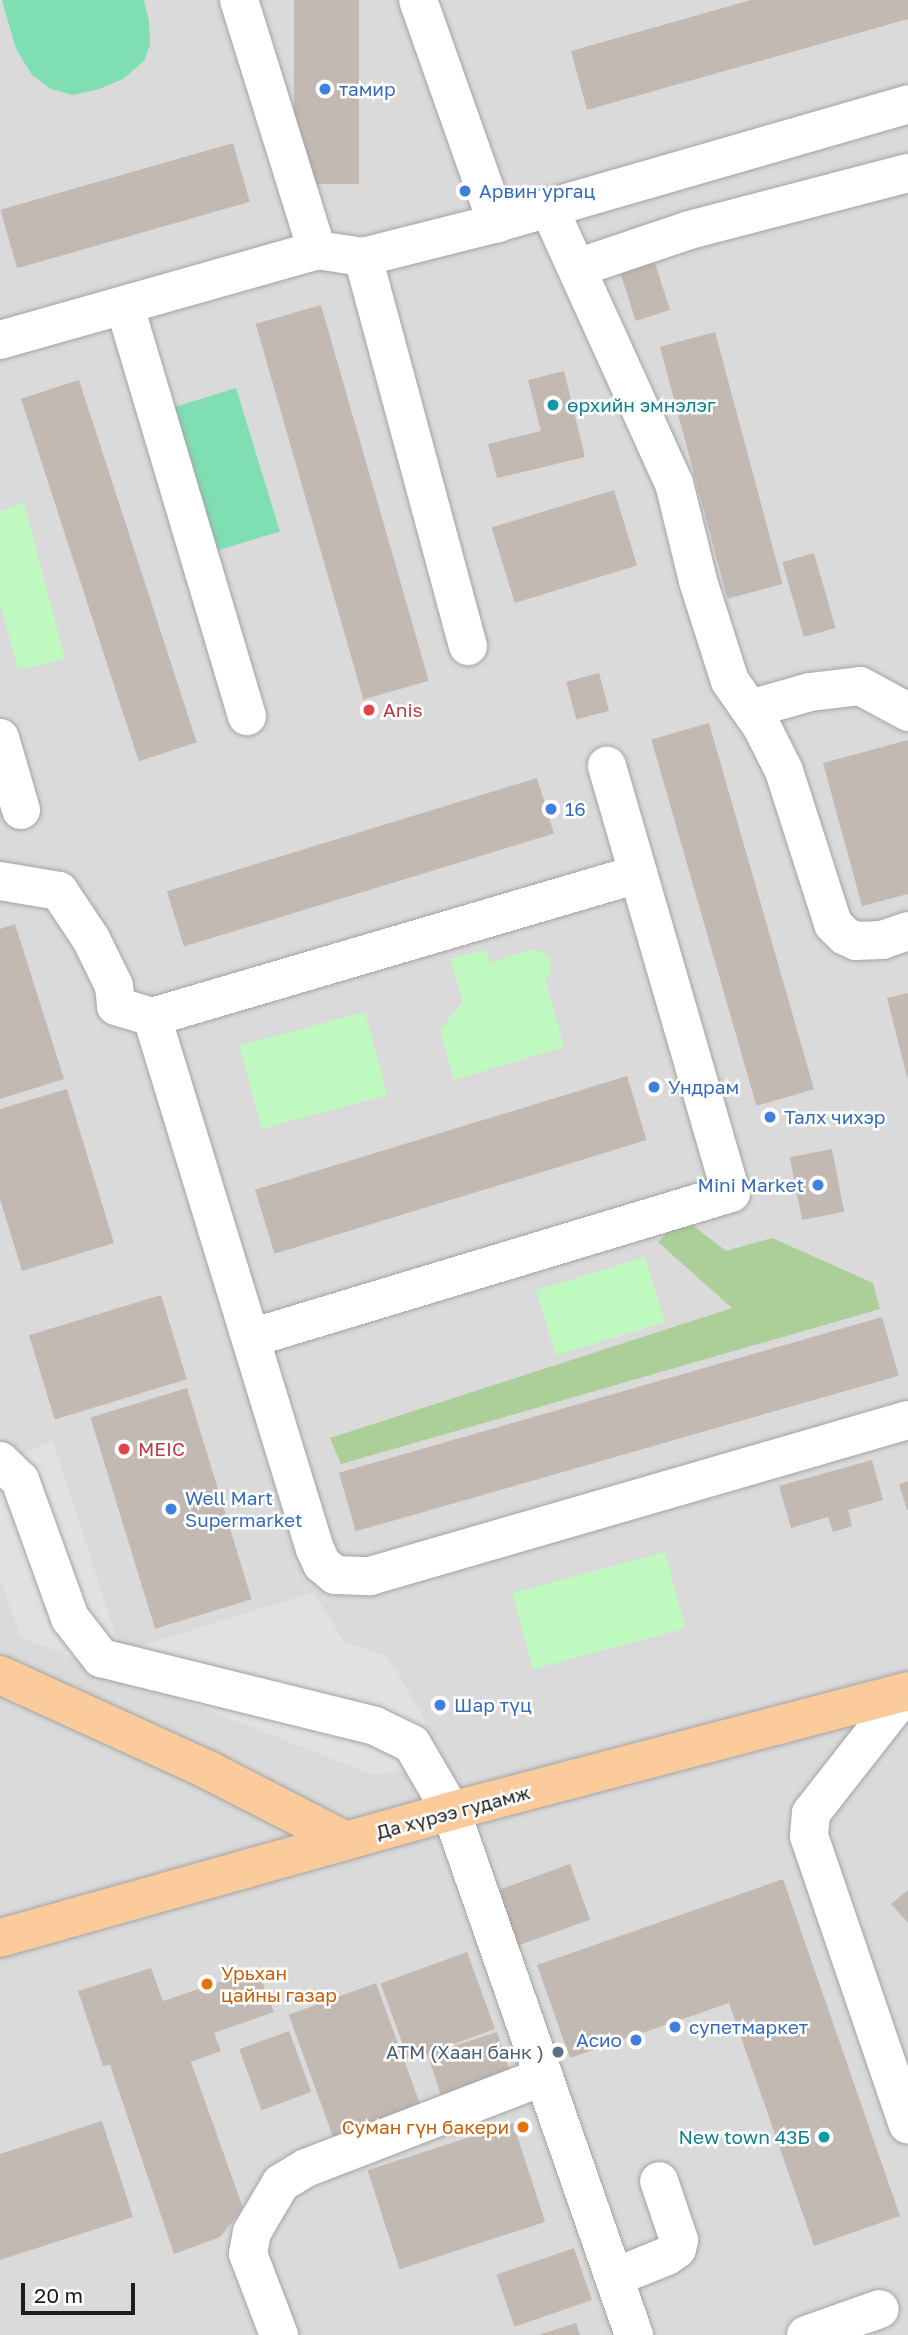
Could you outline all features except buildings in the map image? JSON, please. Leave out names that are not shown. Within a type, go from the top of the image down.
[{"type":"main road","points":[[0,1675],[208,1770],[346,1841]]},
{"type":"main road","name":"Да хүрээ гудамж","points":[[0,1938],[451,1811],[907,1691]]},
{"type":"street","points":[[239,0],[317,250]]},
{"type":"street","points":[[418,0],[497,223]]},
{"type":"street","points":[[0,340],[125,307],[317,250],[363,257],[497,223],[908,104]]},
{"type":"street","points":[[577,268],[689,230],[908,173]]},
{"type":"street","points":[[549,208],[674,483],[698,581],[730,681],[750,709],[785,771],[833,924],[845,936],[856,941],[882,940],[908,931]]},
{"type":"street","points":[[363,257],[468,646]]},
{"type":"street","points":[[125,307],[247,716]]},
{"type":"street","points":[[750,709],[810,692],[860,686],[908,712]]},
{"type":"street","points":[[0,738],[21,810]]},
{"type":"street","points":[[251,1338],[731,1194],[607,765]]},
{"type":"street","points":[[0,881],[10,880],[59,891],[91,939],[114,986],[116,1006],[152,1017],[638,874]]},
{"type":"street","points":[[152,1017],[315,1549],[328,1570],[343,1576],[370,1576],[908,1420]]},
{"type":"street","points":[[0,1461],[20,1480],[69,1618],[102,1658],[375,1726],[412,1744],[451,1811],[634,2335]]},
{"type":"street","points":[[907,1691],[811,1814],[809,1836],[908,2125]]},
{"type":"street","points":[[279,2335],[248,2254],[252,2232],[281,2183],[306,2168],[544,2076]]},
{"type":"street","points":[[615,2277],[667,2256],[677,2249],[679,2240],[659,2181]]},
{"type":"street","points":[[806,2335],[880,2309]]},
{"type":"shaded area","points":[[0,0],[908,0],[908,2335],[0,2335]]},
{"type":"shaded area","points":[[53,1441],[121,1652],[314,1592],[344,1642],[387,1656],[423,1716],[437,1767],[373,1775],[21,1637],[0,1580],[0,1464]]},
{"type":"green space","points":[[2,0],[144,0],[149,21],[150,45],[144,61],[123,79],[99,89],[73,95],[51,89],[32,75],[16,49]]},
{"type":"green space","points":[[236,388],[280,531],[215,551],[171,408]]},
{"type":"green space","points":[[24,503],[65,659],[18,670],[0,603],[0,511]]},
{"type":"green space","points":[[533,949],[550,955],[551,974],[545,978],[564,1047],[454,1080],[440,1030],[463,1001],[450,959],[485,950],[491,963]]},
{"type":"green space","points":[[365,1012],[387,1095],[262,1129],[239,1046]]},
{"type":"green space","points":[[682,1217],[726,1251],[772,1238],[873,1283],[880,1309],[341,1464],[330,1438],[732,1308],[658,1242]]},
{"type":"green space","points":[[645,1257],[665,1322],[556,1355],[536,1290]]},
{"type":"green space","points":[[665,1552],[685,1628],[533,1669],[512,1593]]},
{"type":"place","name":"тамир","points":[[325,89]]},
{"type":"place","name":"Арвин ургац","points":[[465,191]]},
{"type":"place","name":"өрхийн эмнэлэг","points":[[553,405]]},
{"type":"place","name":"Anis","points":[[369,710]]},
{"type":"place","name":"16","points":[[551,809]]},
{"type":"place","name":"Ундрам","points":[[654,1087]]},
{"type":"place","name":"Талх чихэр","points":[[770,1117]]},
{"type":"place","name":"Mini Market","points":[[818,1185]]},
{"type":"place","name":"MEIC","points":[[124,1449]]},
{"type":"place","name":"Well Mart Supermarket","points":[[171,1509]]},
{"type":"place","name":"Шар түц","points":[[440,1705]]},
{"type":"place","name":"Урьхан цайны газар","points":[[207,1984]]},
{"type":"place","name":"супетмаркет","points":[[675,2027]]},
{"type":"place","name":"Асио","points":[[636,2040]]},
{"type":"place","name":"АТМ (Хаан банк )","points":[[558,2052]]},
{"type":"place","name":"Суман гүн бакери","points":[[523,2127]]},
{"type":"place","name":"New town 43Б","points":[[824,2137]]}]
